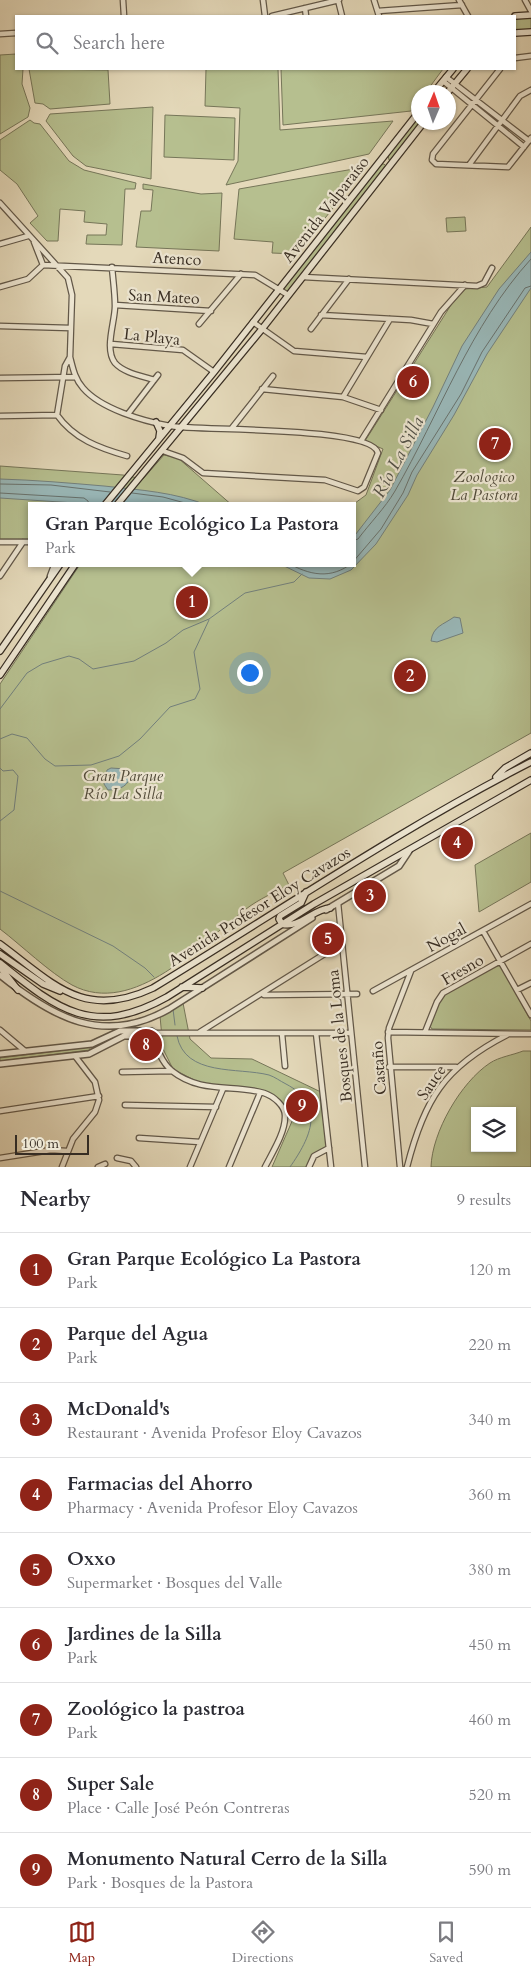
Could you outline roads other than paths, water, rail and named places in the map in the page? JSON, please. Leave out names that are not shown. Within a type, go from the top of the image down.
[{"type":"main road","points":[[516,16],[531,16]]},
{"type":"main road","points":[[516,33],[531,32]]},
{"type":"main road","points":[[440,85],[452,70]]},
{"type":"main road","points":[[454,85],[466,70]]},
{"type":"main road","name":"Avenida Valparaíso","points":[[107,502],[214,372],[411,122]]},
{"type":"main road","name":"Avenida Valparaíso","points":[[119,502],[262,330],[418,130]]},
{"type":"main road","points":[[156,422],[160,431],[159,438]]},
{"type":"main road","points":[[0,651],[58,567]]},
{"type":"main road","points":[[0,675],[73,567]]},
{"type":"main road","points":[[491,782],[505,768],[531,753]]},
{"type":"main road","name":"Avenida Profesor Eloy Cavazos","points":[[0,944],[66,993],[81,998],[103,1001],[124,1000],[141,994],[182,971],[306,892],[491,782],[531,762]]},
{"type":"main road","name":"Avenida Profesor Eloy Cavazos","points":[[0,963],[53,1004],[66,1010],[99,1018],[117,1016],[142,1009],[182,987],[282,924],[531,780]]},
{"type":"main road","points":[[306,892],[301,903],[280,916],[279,919],[282,924],[294,924],[317,910],[330,908]]},
{"type":"main road","points":[[0,954],[43,984],[66,993]]},
{"type":"main road","points":[[0,967],[18,990]]},
{"type":"main road","points":[[182,987],[202,988]]},
{"type":"street","points":[[123,0],[124,15]]},
{"type":"street","points":[[263,0],[265,15]]},
{"type":"street","points":[[276,15],[339,0],[342,15]]},
{"type":"street","points":[[374,0],[379,15]]},
{"type":"street","points":[[459,0],[469,15]]},
{"type":"street","points":[[525,0],[531,11]]},
{"type":"street","points":[[378,11],[462,5]]},
{"type":"street","points":[[305,8],[306,15]]},
{"type":"street","points":[[0,34],[15,33]]},
{"type":"street","points":[[516,58],[531,56]]},
{"type":"street","points":[[456,90],[476,101],[530,140],[508,167],[436,164],[432,160],[433,154],[476,101],[499,70]]},
{"type":"street","points":[[445,79],[450,85]]},
{"type":"street","points":[[470,165],[523,93],[531,90]]},
{"type":"street","points":[[456,92],[524,147]]},
{"type":"street","points":[[0,203],[28,236],[66,273],[71,286],[70,357],[75,376],[84,389],[102,403],[128,414],[170,426],[317,434],[361,441],[378,450],[361,490],[354,490],[315,478],[203,473],[183,458],[163,451]]},
{"type":"street","points":[[0,244],[28,236]]},
{"type":"street","points":[[0,287],[28,279],[43,265],[34,242]]},
{"type":"street","name":"Atenco","points":[[43,265],[255,275],[288,295]]},
{"type":"street","points":[[112,268],[115,306],[111,344],[113,359],[119,366],[154,380]]},
{"type":"street","points":[[303,277],[465,285],[483,284],[492,268]]},
{"type":"street","points":[[199,324],[241,274]]},
{"type":"street","points":[[311,328],[349,279]]},
{"type":"street","points":[[361,441],[433,324],[448,303],[465,285]]},
{"type":"street","name":"San Mateo","points":[[115,306],[211,311]]},
{"type":"street","points":[[321,315],[390,319],[433,324]]},
{"type":"street","points":[[343,396],[390,319]]},
{"type":"street","points":[[253,322],[294,351],[368,357]]},
{"type":"street","points":[[0,326],[70,328]]},
{"type":"street","name":"La Playa","points":[[111,344],[183,350],[214,372]]},
{"type":"street","points":[[70,357],[65,364],[58,415],[74,434],[91,444],[126,456]]},
{"type":"street","points":[[128,414],[158,375]]},
{"type":"street","points":[[0,378],[63,378],[75,376]]},
{"type":"street","points":[[232,428],[273,376]]},
{"type":"street","points":[[262,389],[343,396],[380,410]]},
{"type":"street","points":[[0,416],[58,415]]},
{"type":"street","points":[[0,542],[28,542]]},
{"type":"street","points":[[0,576],[24,542]]},
{"type":"street","points":[[50,580],[54,567]]},
{"type":"street","points":[[0,975],[18,990],[65,1018],[101,1026],[120,1027],[139,1023],[156,1016],[399,866],[409,851]]},
{"type":"street","name":"Bosques de la Loma","points":[[338,903],[365,1167]]},
{"type":"street","name":"Nogal","points":[[373,991],[531,904]]},
{"type":"street","points":[[483,931],[531,1015]]},
{"type":"street","points":[[200,1032],[263,995],[342,943]]},
{"type":"street","name":"Fresno","points":[[425,1032],[437,1002],[443,993],[531,944]]},
{"type":"street","name":"Castaño","points":[[400,1167],[389,1067],[388,1032],[411,971]]},
{"type":"street","points":[[517,990],[531,983]]},
{"type":"street","points":[[263,995],[357,994]]},
{"type":"street","points":[[139,1023],[139,1028],[142,1030]]},
{"type":"street","points":[[101,1026],[106,1032],[105,1039]]},
{"type":"street","points":[[0,1030],[25,1051]]},
{"type":"street","points":[[0,1054],[92,1044],[120,1031],[142,1030],[154,1034]]},
{"type":"street","points":[[0,1064],[75,1056],[94,1052],[119,1036],[200,1032],[351,1033]]},
{"type":"street","points":[[388,1032],[531,1034]]},
{"type":"street","points":[[316,1033],[331,1167]]},
{"type":"street","points":[[154,1034],[161,1056],[172,1071]]},
{"type":"street","points":[[282,1034],[285,1066]]},
{"type":"street","name":"Sauce","points":[[407,1167],[418,1128],[426,1112],[456,1067],[489,1044],[507,1035]]},
{"type":"street","points":[[92,1044],[94,1052]]},
{"type":"street","points":[[62,1167],[67,1151],[78,1132],[95,1112],[99,1096],[96,1082],[75,1056]]},
{"type":"street","points":[[389,1067],[456,1067]]},
{"type":"street","points":[[122,1072],[172,1071],[200,1084],[223,1089],[260,1093],[280,1105],[285,1114],[284,1124],[266,1167]]},
{"type":"street","points":[[190,1167],[223,1089]]},
{"type":"street","points":[[229,1167],[260,1093]]},
{"type":"street","points":[[0,1111],[99,1096]]},
{"type":"street","points":[[125,1105],[216,1107]]},
{"type":"street","points":[[139,1138],[200,1142]]},
{"type":"street","points":[[309,1167],[314,1156],[329,1148]]},
{"type":"street","points":[[0,1158],[52,1150],[67,1151]]},
{"type":"street","points":[[117,1158],[131,1161],[136,1167]]},
{"type":"street","points":[[98,1167],[105,1164]]},
{"type":"water","points":[[531,252],[531,288],[487,354],[454,415],[417,475],[408,495],[376,544],[356,565],[356,534],[390,490],[462,346],[499,289]]},
{"type":"water","points":[[0,479],[144,490],[199,502],[60,502],[0,498]]},
{"type":"water","points":[[286,567],[354,567],[330,579],[309,578]]},
{"type":"water","points":[[454,617],[460,618],[463,633],[437,642],[431,641],[436,629]]},
{"type":"water","points":[[111,768],[126,769],[131,774],[126,784],[116,789],[108,790],[104,784],[107,770]]},
{"type":"waterway","points":[[0,709],[27,673],[42,664],[69,656],[79,659],[93,669],[134,661],[166,643],[183,630],[209,619],[245,593],[294,582],[302,574]]},
{"type":"waterway","points":[[0,739],[12,734],[27,738],[45,759],[55,766],[91,765],[119,756],[140,739],[170,707],[195,699],[200,689],[194,652],[209,620]]},
{"type":"waterway","points":[[0,768],[3,771],[13,770],[18,776],[14,810],[0,821]]},
{"type":"waterway","points":[[0,891],[113,946],[145,968],[154,977]]},
{"type":"waterway","points":[[173,1009],[175,1025]]},
{"type":"waterway","points":[[177,1036],[182,1049],[190,1058],[201,1064],[214,1068],[269,1075],[299,1092],[306,1102],[311,1122],[304,1144],[290,1167]]},
{"type":"place","name":"Jardines de la Silla","points":[[413,382]]},
{"type":"place","name":"Zoológico la pastroa","points":[[495,444]]},
{"type":"place","name":"Gran Parque Ecológico La Pastora","points":[[192,602]]},
{"type":"place","name":"Parque del Agua","points":[[410,676]]},
{"type":"place","name":"Farmacias del Ahorro","points":[[457,843]]},
{"type":"place","name":"McDonald's","points":[[370,896]]},
{"type":"place","name":"Oxxo","points":[[328,939]]},
{"type":"place","name":"Super Sale","points":[[146,1045]]},
{"type":"place","name":"Monumento Natural Cerro de la Silla","points":[[302,1106]]},
{"type":"water label","name":"Río La Silla","points":[[398,457]]},
{"type":"park label","name":"Zoologico La Pastora","points":[[484,485]]},
{"type":"park label","name":"Gran Parque Río La Silla","points":[[123,784]]}]
